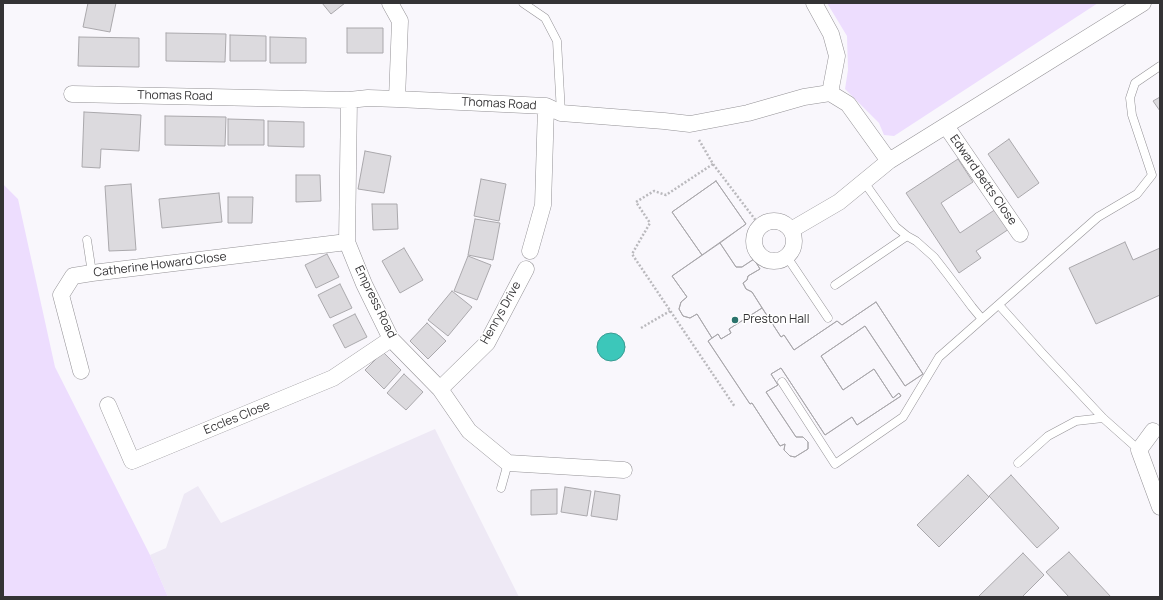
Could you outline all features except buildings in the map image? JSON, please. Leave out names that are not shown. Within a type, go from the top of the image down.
[{"type":"street","points":[[390,3],[400,21],[397,99]]},
{"type":"street","points":[[814,3],[831,34],[837,56],[830,93],[848,104],[889,161]]},
{"type":"street","points":[[791,230],[839,202],[889,161],[1143,3]]},
{"type":"street","name":"Thomas Road","points":[[72,94],[349,100],[368,98],[546,106],[561,113],[690,124],[748,114],[804,97],[830,93]]},
{"type":"street","name":"Empress Road","points":[[349,100],[347,242],[364,284],[390,339],[440,389],[469,431],[508,463]]},
{"type":"street","points":[[530,251],[543,205],[546,106]]},
{"type":"street","name":"Edward Betts Close","points":[[946,126],[1020,234]]},
{"type":"street","points":[[773,221],[786,225],[791,230],[794,247],[787,257],[774,262],[768,261],[757,252],[754,246],[754,238],[760,226],[773,221]]},
{"type":"street","name":"Catherine Howard Close","points":[[81,371],[61,295],[73,276],[92,272],[347,242]]},
{"type":"street","name":"Henrys Drive","points":[[440,389],[487,343],[526,269]]},
{"type":"street","name":"Eccles Close","points":[[108,405],[132,461],[333,378],[390,339]]},
{"type":"street","points":[[1153,431],[1140,450],[1159,503]]},
{"type":"street","points":[[508,463],[624,470]]},
{"type":"lane","points":[[523,3],[544,18],[557,41],[561,113]]},
{"type":"lane","points":[[782,382],[835,464],[903,417],[939,357],[1098,218],[1137,194],[1152,175],[1132,115],[1130,98],[1135,83],[1160,66]]},
{"type":"lane","points":[[864,182],[896,227],[916,241],[934,257],[982,319]]},
{"type":"lane","points":[[835,285],[907,236]]},
{"type":"lane","points":[[87,240],[92,272]]},
{"type":"lane","points":[[787,257],[828,318]]},
{"type":"lane","points":[[1000,305],[1043,354],[1103,418],[1140,450]]},
{"type":"lane","points":[[1018,463],[1048,436],[1076,422],[1103,418]]},
{"type":"lane","points":[[501,488],[508,463]]},
{"type":"path","points":[[690,124],[714,164],[760,226]]},
{"type":"path","points":[[714,164],[666,195],[654,191],[636,202],[650,223],[632,254],[735,407]]},
{"type":"path","points":[[641,328],[670,310]]},
{"type":"shaded area","points":[[827,3],[1098,3],[894,136],[884,135],[879,123],[845,89],[848,70],[847,36]]},
{"type":"shaded area","points":[[3,184],[18,199],[55,367],[150,555],[168,597],[3,597]]},
{"type":"shaded area","points":[[611,333],[617,334],[621,337],[624,341],[624,353],[621,357],[617,360],[611,361],[605,360],[601,357],[598,353],[597,347],[598,341],[601,337],[605,334]]},
{"type":"shaded area","points":[[435,429],[519,597],[168,597],[150,555],[166,548],[184,494],[198,486],[221,523]]},
{"type":"place","name":"Preston Hall","points":[[735,320]]}]
